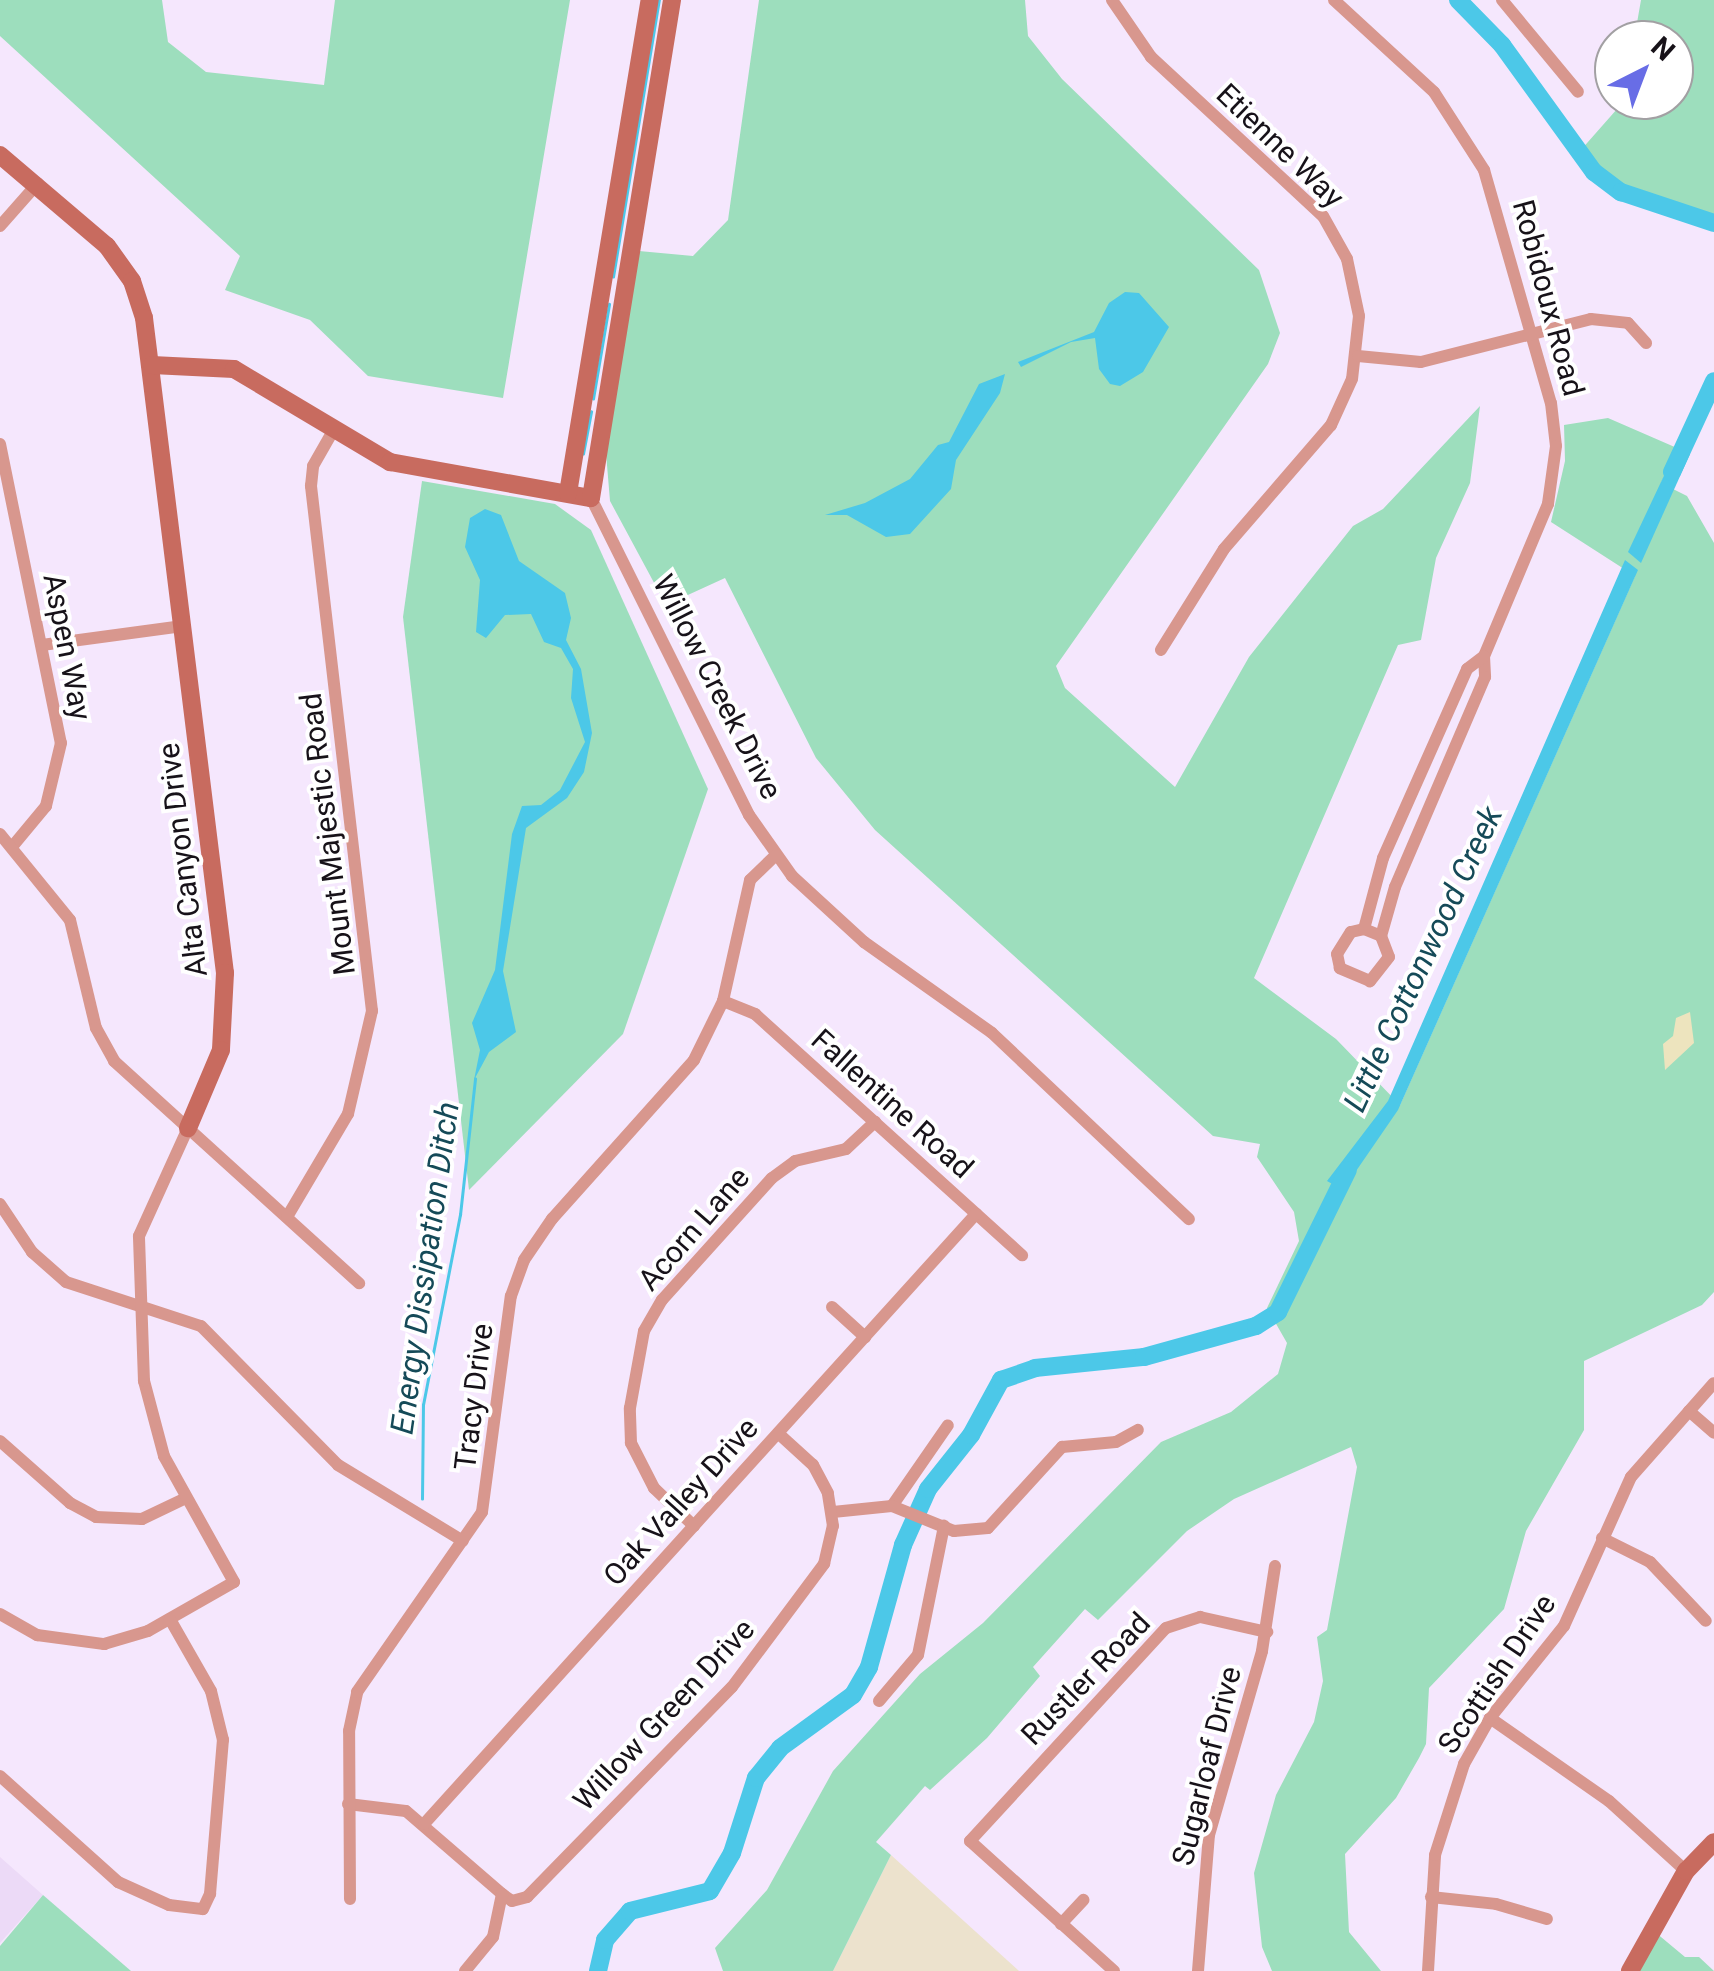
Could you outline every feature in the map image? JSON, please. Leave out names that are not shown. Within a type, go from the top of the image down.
[{"type":"street","points":[[568,493],[650,0]]},
{"type":"street","points":[[152,365],[234,369],[390,462],[591,498],[672,0]]},
{"type":"street","name":"Etienne Way","points":[[1112,0],[1150,58],[1324,216],[1356,287],[1358,356],[1330,425],[1224,549],[1161,650]]},
{"type":"street","name":"Robidoux Road","points":[[1334,0],[1434,92],[1472,145],[1496,195],[1551,403],[1556,467],[1543,518],[1484,656],[1485,677],[1400,871],[1381,936],[1390,950],[1382,973],[1363,981],[1346,974],[1338,954],[1351,932],[1364,928],[1384,858],[1467,669],[1484,656]]},
{"type":"street","points":[[1502,0],[1578,92]]},
{"type":"street","name":"Alta Canyon Drive","points":[[0,155],[38,184],[121,264],[144,318],[227,999],[213,1075],[144,1217],[140,1306],[148,1406],[186,1498],[234,1582],[170,1619]]},
{"type":"street","points":[[0,226],[38,184]]},
{"type":"street","points":[[1358,356],[1421,362],[1532,333],[1615,320],[1628,323],[1646,343]]},
{"type":"street","name":"Mount Majestic Road","points":[[287,1217],[348,1114],[372,1011],[311,486],[313,466],[332,430]]},
{"type":"street","name":"Aspen Way","points":[[0,444],[42,645],[60,765],[46,806],[12,846]]},
{"type":"street","name":"Willow Creek Drive","points":[[591,498],[776,856],[840,924],[1013,1051],[1189,1219]]},
{"type":"street","points":[[42,645],[183,626]]},
{"type":"street","points":[[0,834],[70,920],[104,1046],[359,1283]]},
{"type":"street","name":"Tracy Drive","points":[[350,1899],[348,1804],[357,1692],[463,1541],[487,1499],[490,1428],[512,1296],[524,1260],[552,1219],[694,1060],[723,1000],[750,880],[776,856]]},
{"type":"street","points":[[1364,928],[1381,936]]},
{"type":"street","name":"Fallentine Road","points":[[723,1000],[755,1014],[1022,1255]]},
{"type":"street","name":"Acorn Lane","points":[[694,1526],[654,1488],[631,1443],[630,1408],[644,1330],[662,1300],[772,1178],[794,1161],[846,1148],[874,1122]]},
{"type":"street","points":[[0,1204],[32,1252],[58,1275],[84,1291],[186,1317],[216,1336],[338,1466],[463,1541]]},
{"type":"street","name":"Oak Valley Drive","points":[[424,1824],[976,1214]]},
{"type":"street","points":[[832,1307],[865,1336]]},
{"type":"street","name":"Scottish Drive","points":[[1428,1971],[1431,1896],[1451,1795],[1490,1718],[1564,1626],[1631,1477],[1714,1384]]},
{"type":"street","points":[[1689,1410],[1714,1433]]},
{"type":"street","points":[[897,1507],[948,1425]]},
{"type":"street","points":[[778,1433],[812,1465],[833,1512],[897,1507],[964,1532],[988,1528],[1062,1447],[1116,1442],[1138,1430]]},
{"type":"street","points":[[0,1441],[70,1503],[96,1517],[142,1519],[186,1498]]},
{"type":"street","name":"Willow Green Drive","points":[[502,1894],[512,1900],[528,1897],[732,1687],[819,1572],[830,1550],[833,1512]]},
{"type":"street","points":[[878,1701],[918,1655],[944,1526]]},
{"type":"street","points":[[1602,1538],[1650,1562],[1706,1621]]},
{"type":"street","name":"Sugarloaf Drive","points":[[1198,1971],[1209,1835],[1266,1632],[1275,1566]]},
{"type":"street","points":[[0,1614],[37,1635],[89,1645],[133,1638],[170,1619],[210,1691],[223,1740],[210,1894],[203,1909],[169,1905],[118,1882],[0,1776]]},
{"type":"street","name":"Rustler Road","points":[[1062,1924],[970,1841],[1166,1628],[1200,1617],[1266,1632]]},
{"type":"street","points":[[1490,1718],[1609,1801],[1686,1871]]},
{"type":"street","points":[[348,1804],[395,1807],[424,1824],[502,1894],[493,1937],[464,1971]]},
{"type":"street","points":[[1630,1971],[1686,1871],[1714,1842]]},
{"type":"street","points":[[1431,1896],[1496,1904],[1547,1920]]},
{"type":"street","points":[[1083,1900],[1062,1924],[1114,1971]]},
{"type":"shaded area","points":[[891,1855],[1019,1971],[833,1971]]},
{"type":"shaded area","points":[[0,1857],[43,1895],[0,1943]]},
{"type":"green space","points":[[0,0],[162,0],[168,42],[206,72],[324,85],[335,0],[570,0],[503,398],[368,376],[310,320],[225,290],[240,256],[0,36]]},
{"type":"green space","points":[[759,0],[1025,0],[1028,36],[1062,79],[1259,270],[1280,333],[1268,364],[1056,666],[1065,688],[1175,787],[1249,657],[1353,526],[1383,509],[1480,406],[1470,483],[1436,558],[1421,640],[1398,645],[1254,978],[1336,1039],[1400,1105],[1635,576],[1551,522],[1565,461],[1564,425],[1608,418],[1677,448],[1661,483],[1687,496],[1714,543],[1714,1292],[1702,1305],[1584,1361],[1584,1430],[1526,1531],[1504,1609],[1429,1688],[1426,1744],[1419,1758],[1396,1798],[1345,1854],[1349,1932],[1381,1971],[1272,1971],[1262,1947],[1254,1873],[1276,1795],[1314,1722],[1323,1681],[1317,1637],[1327,1630],[1357,1467],[1351,1447],[1234,1499],[1187,1531],[1098,1620],[1085,1609],[1033,1667],[1040,1676],[987,1738],[930,1790],[925,1786],[876,1842],[891,1855],[833,1971],[723,1971],[715,1948],[767,1890],[833,1771],[920,1674],[983,1623],[1161,1442],[1231,1412],[1278,1374],[1287,1343],[1267,1308],[1299,1241],[1294,1212],[1257,1157],[1260,1144],[1213,1136],[875,830],[816,758],[725,578],[666,605],[610,501],[606,453],[639,251],[693,256],[728,220]]},
{"type":"green space","points":[[1641,0],[1714,0],[1714,217],[1613,183],[1580,151],[1607,120],[1694,120],[1694,20],[1638,20]]},
{"type":"green space","points":[[422,481],[555,504],[591,530],[708,789],[623,1034],[469,1190],[403,617]]},
{"type":"green space","points":[[43,1895],[131,1971],[0,1971],[0,1946]]},
{"type":"green space","points":[[1655,1932],[1685,1957],[1699,1957],[1714,1971],[1637,1971]]},
{"type":"sand","points":[[1690,1012],[1694,1043],[1665,1070],[1663,1044],[1673,1036],[1676,1018]]},
{"type":"water","points":[[1125,292],[1139,293],[1169,327],[1143,372],[1120,386],[1110,384],[1099,369],[1095,338],[1071,342],[1021,367],[1018,362],[1094,332],[1109,303]]},
{"type":"water","points":[[1005,374],[1000,393],[956,460],[951,489],[910,534],[886,537],[847,515],[825,515],[865,503],[910,479],[938,445],[949,442],[979,384]]},
{"type":"water","points":[[1677,448],[1690,454],[1641,563],[1628,552]]},
{"type":"water","points":[[485,509],[501,515],[519,561],[565,593],[571,618],[566,640],[581,669],[592,733],[584,772],[567,798],[526,828],[503,971],[516,1032],[489,1052],[474,1080],[480,1050],[472,1023],[495,970],[512,834],[522,806],[541,805],[560,790],[585,742],[571,698],[573,669],[561,648],[544,642],[531,614],[505,615],[486,638],[476,632],[480,580],[465,547],[470,518]]},
{"type":"water","points":[[1625,560],[1638,570],[1398,1110],[1343,1190],[1327,1181],[1388,1101]]},
{"type":"waterway","name":"Energy Dissipation Ditch","points":[[613,277],[659,0]]},
{"type":"waterway","name":"Little Cottonwood Creek","points":[[1458,0],[1502,45],[1594,172],[1621,192],[1714,223]]},
{"type":"waterway","name":"Energy Dissipation Ditch","points":[[593,399],[609,304]]},
{"type":"waterway","name":"Little Cottonwood Creek","points":[[1672,472],[1714,381]]},
{"type":"waterway","name":"Energy Dissipation Ditch","points":[[583,454],[591,412]]},
{"type":"waterway","name":"Energy Dissipation Ditch","points":[[422,1499],[423,1405],[460,1215],[475,1079]]},
{"type":"waterway","name":"Little Cottonwood Creek","points":[[598,1971],[605,1940],[630,1911],[710,1891],[732,1853],[756,1778],[780,1748],[853,1695],[869,1667],[903,1545],[928,1489],[971,1435],[1001,1380],[1035,1368],[1144,1357],[1256,1326],[1278,1312],[1348,1170]]}]
